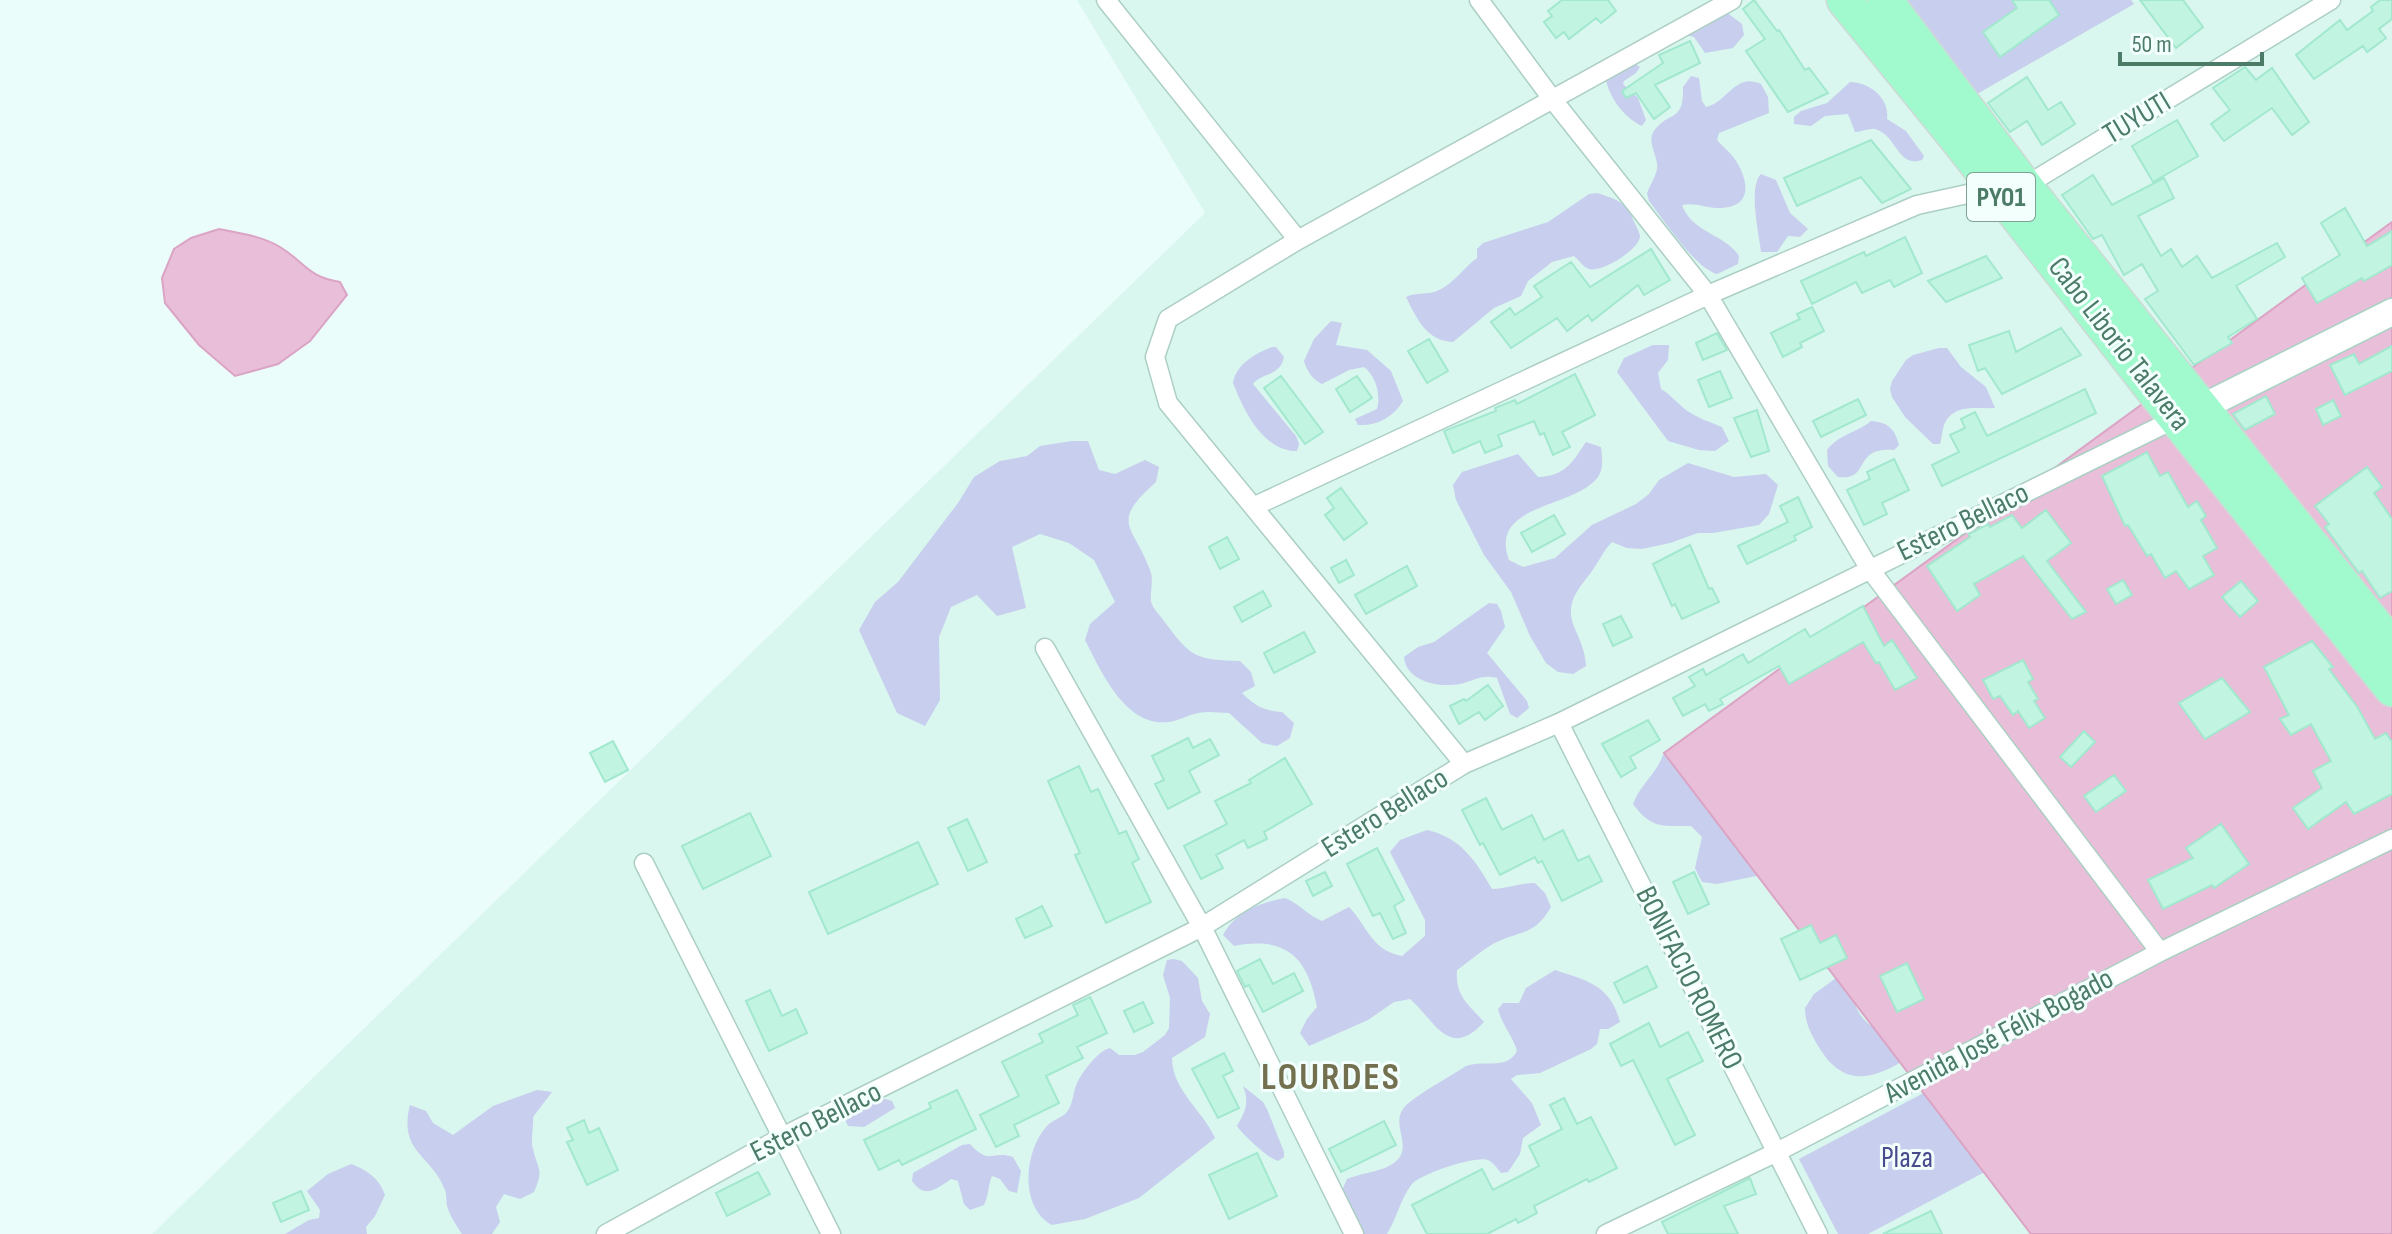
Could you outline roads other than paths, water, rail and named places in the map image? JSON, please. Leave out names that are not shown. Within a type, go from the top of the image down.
[{"type":"highway","name":"Cabo Liborio Talavera","points":[[1844,0],[2010,187],[2189,413],[2392,689]]},
{"type":"highway","name":"Cabo Liborio Talavera","points":[[1885,0],[2010,187]]},
{"type":"highway","name":"Cabo Liborio Talavera","points":[[2189,413],[2392,646]]},
{"type":"street","points":[[1106,0],[1298,240]]},
{"type":"street","points":[[1479,0],[1553,100],[1708,295],[1869,568],[2160,952]]},
{"type":"street","points":[[1464,764],[1168,403],[1155,357],[1168,319],[1298,240],[1732,0]]},
{"type":"street","name":"TUYUTI","points":[[1255,506],[1708,295],[1917,205],[2010,187],[2331,0]]},
{"type":"street","name":"Estero Bellaco","points":[[606,1234],[784,1136],[1202,927],[1464,764],[1559,723],[2392,312]]},
{"type":"street","points":[[1045,648],[1202,927],[1354,1234]]},
{"type":"street","name":"BONIFACIO ROMERO","points":[[1559,723],[1818,1234]]},
{"type":"street","name":"Avenida José Félix Bogado","points":[[1606,1234],[1777,1152],[2160,952],[2392,839]]},
{"type":"street","points":[[644,863],[831,1234]]},
{"type":"district","name":"LOURDES","points":[[1331,1077]]},
{"type":"park label","name":"Plaza","points":[[1907,1158]]}]
